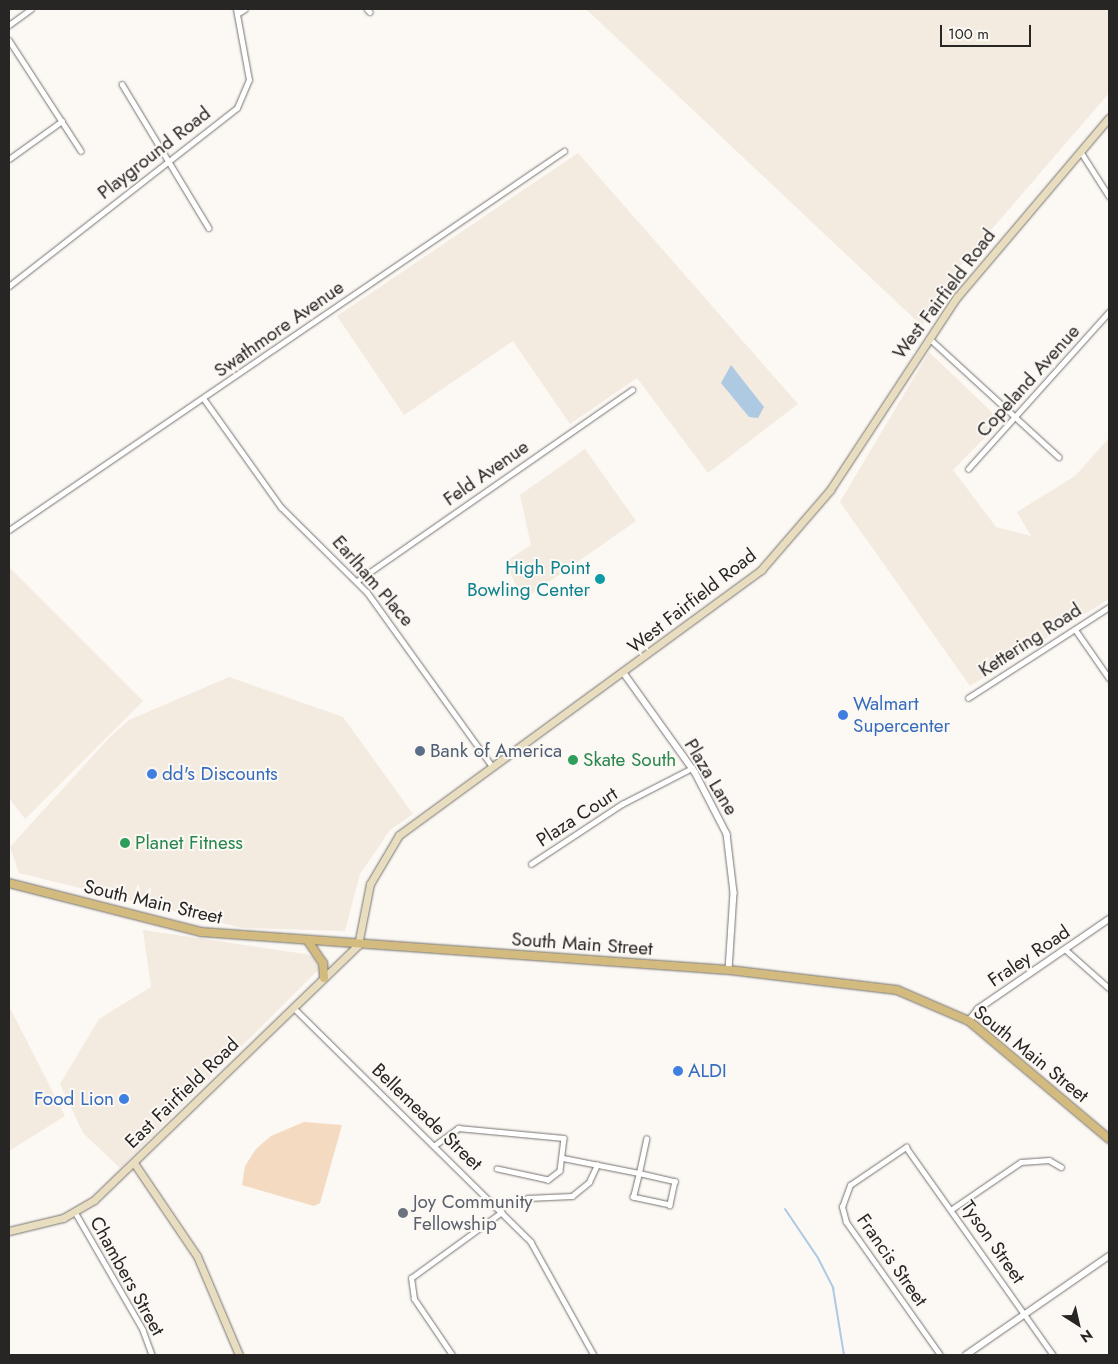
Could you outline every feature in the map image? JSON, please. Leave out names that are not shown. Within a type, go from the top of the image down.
[{"type":"main road","name":"West Fairfield Road","points":[[358,945],[370,884],[386,850],[409,826],[748,582],[803,526],[928,337],[985,262],[1109,118]]},
{"type":"main road","name":"South Main Street","points":[[9,883],[179,928],[358,945],[729,970],[876,986],[921,998],[969,1021],[1109,1139]]},
{"type":"main road","points":[[308,941],[323,963],[324,978]]},
{"type":"main road","name":"East Fairfield Road","points":[[9,1231],[45,1224],[75,1212],[134,1163],[358,945]]},
{"type":"main road","points":[[134,1163],[197,1256],[239,1355]]},
{"type":"street","points":[[9,25],[31,9]]},
{"type":"street","points":[[237,11],[245,9]]},
{"type":"street","name":"Playground Road","points":[[9,286],[237,108],[246,95],[248,68],[237,11]]},
{"type":"street","points":[[9,40],[81,151]]},
{"type":"street","points":[[122,84],[209,228]]},
{"type":"street","points":[[9,159],[62,121]]},
{"type":"street","name":"Swathmore Avenue","points":[[9,530],[204,399],[564,151]]},
{"type":"street","points":[[1081,152],[1109,196]]},
{"type":"street","name":"Copeland Avenue","points":[[968,470],[1109,312]]},
{"type":"street","points":[[928,337],[1059,457]]},
{"type":"street","name":"Feld Avenue","points":[[357,581],[632,390]]},
{"type":"street","name":"Earlham Place","points":[[204,399],[281,507],[357,581],[492,766]]},
{"type":"street","name":"Kettering Road","points":[[968,698],[1109,607]]},
{"type":"street","points":[[1075,629],[1109,678]]},
{"type":"street","name":"Plaza Lane","points":[[624,673],[692,768],[727,834],[734,893],[729,970]]},
{"type":"street","name":"Plaza Court","points":[[531,864],[622,804],[692,768]]},
{"type":"street","name":"Fraley Road","points":[[969,1021],[978,1009],[1109,919]]},
{"type":"street","points":[[1066,950],[1109,988]]},
{"type":"street","name":"Bellemeade Street","points":[[294,1008],[502,1212],[550,1270],[594,1355]]},
{"type":"street","points":[[434,1146],[458,1128],[564,1138],[560,1171],[548,1180],[497,1169]]},
{"type":"street","points":[[563,1158],[639,1173],[675,1181],[670,1206],[633,1197],[639,1173],[646,1139]]},
{"type":"street","name":"Tyson Street","points":[[906,1147],[952,1209],[1053,1355]]},
{"type":"street","name":"Francis Street","points":[[906,1147],[850,1185],[842,1206],[846,1222],[940,1355]]},
{"type":"street","points":[[952,1209],[1021,1162],[1049,1160],[1061,1167]]},
{"type":"street","points":[[527,1198],[572,1196],[590,1182],[597,1165]]},
{"type":"street","name":"Chambers Street","points":[[75,1212],[143,1330],[152,1355]]},
{"type":"street","points":[[452,1355],[414,1299],[411,1278],[502,1212]]},
{"type":"street","points":[[966,1355],[1109,1256]]},
{"type":"shaded area","points":[[586,9],[1109,9],[1109,93],[955,272],[922,326]]},
{"type":"shaded area","points":[[578,153],[798,404],[708,473],[637,378],[570,424],[513,341],[404,415],[337,316]]},
{"type":"shaded area","points":[[929,352],[1001,421],[953,470],[996,527],[1031,536],[1017,512],[1075,476],[1109,438],[1109,599],[970,686],[840,502]]},
{"type":"shaded area","points":[[585,449],[636,521],[523,600],[505,562],[531,545],[520,495]]},
{"type":"shaded area","points":[[9,567],[143,701],[25,819],[9,798]]},
{"type":"shaded area","points":[[229,677],[343,717],[413,814],[390,830],[360,874],[345,931],[242,928],[19,873],[10,847],[109,738],[129,720]]},
{"type":"shaded area","points":[[143,930],[305,954],[314,957],[319,969],[120,1168],[83,1133],[60,1084],[99,1019],[151,987]]},
{"type":"shaded area","points":[[9,1009],[65,1116],[9,1151]]},
{"type":"shaded area","points":[[304,1122],[342,1125],[320,1203],[314,1206],[242,1185],[245,1166],[256,1149],[271,1136]]},
{"type":"water","points":[[731,365],[764,407],[758,418],[749,417],[721,383]]},
{"type":"waterway","points":[[785,1209],[818,1258],[833,1288],[844,1355]]},
{"type":"place","name":"High Point Bowling Center","points":[[600,579]]},
{"type":"place","name":"Walmart Supercenter","points":[[843,715]]},
{"type":"place","name":"Bank of America","points":[[420,751]]},
{"type":"place","name":"Skate South","points":[[573,760]]},
{"type":"place","name":"dd's Discounts","points":[[152,774]]},
{"type":"place","name":"Planet Fitness","points":[[125,843]]},
{"type":"place","name":"ALDI","points":[[678,1071]]},
{"type":"place","name":"Food Lion","points":[[124,1099]]},
{"type":"place","name":"Joy Community Fellowship","points":[[403,1213]]}]
